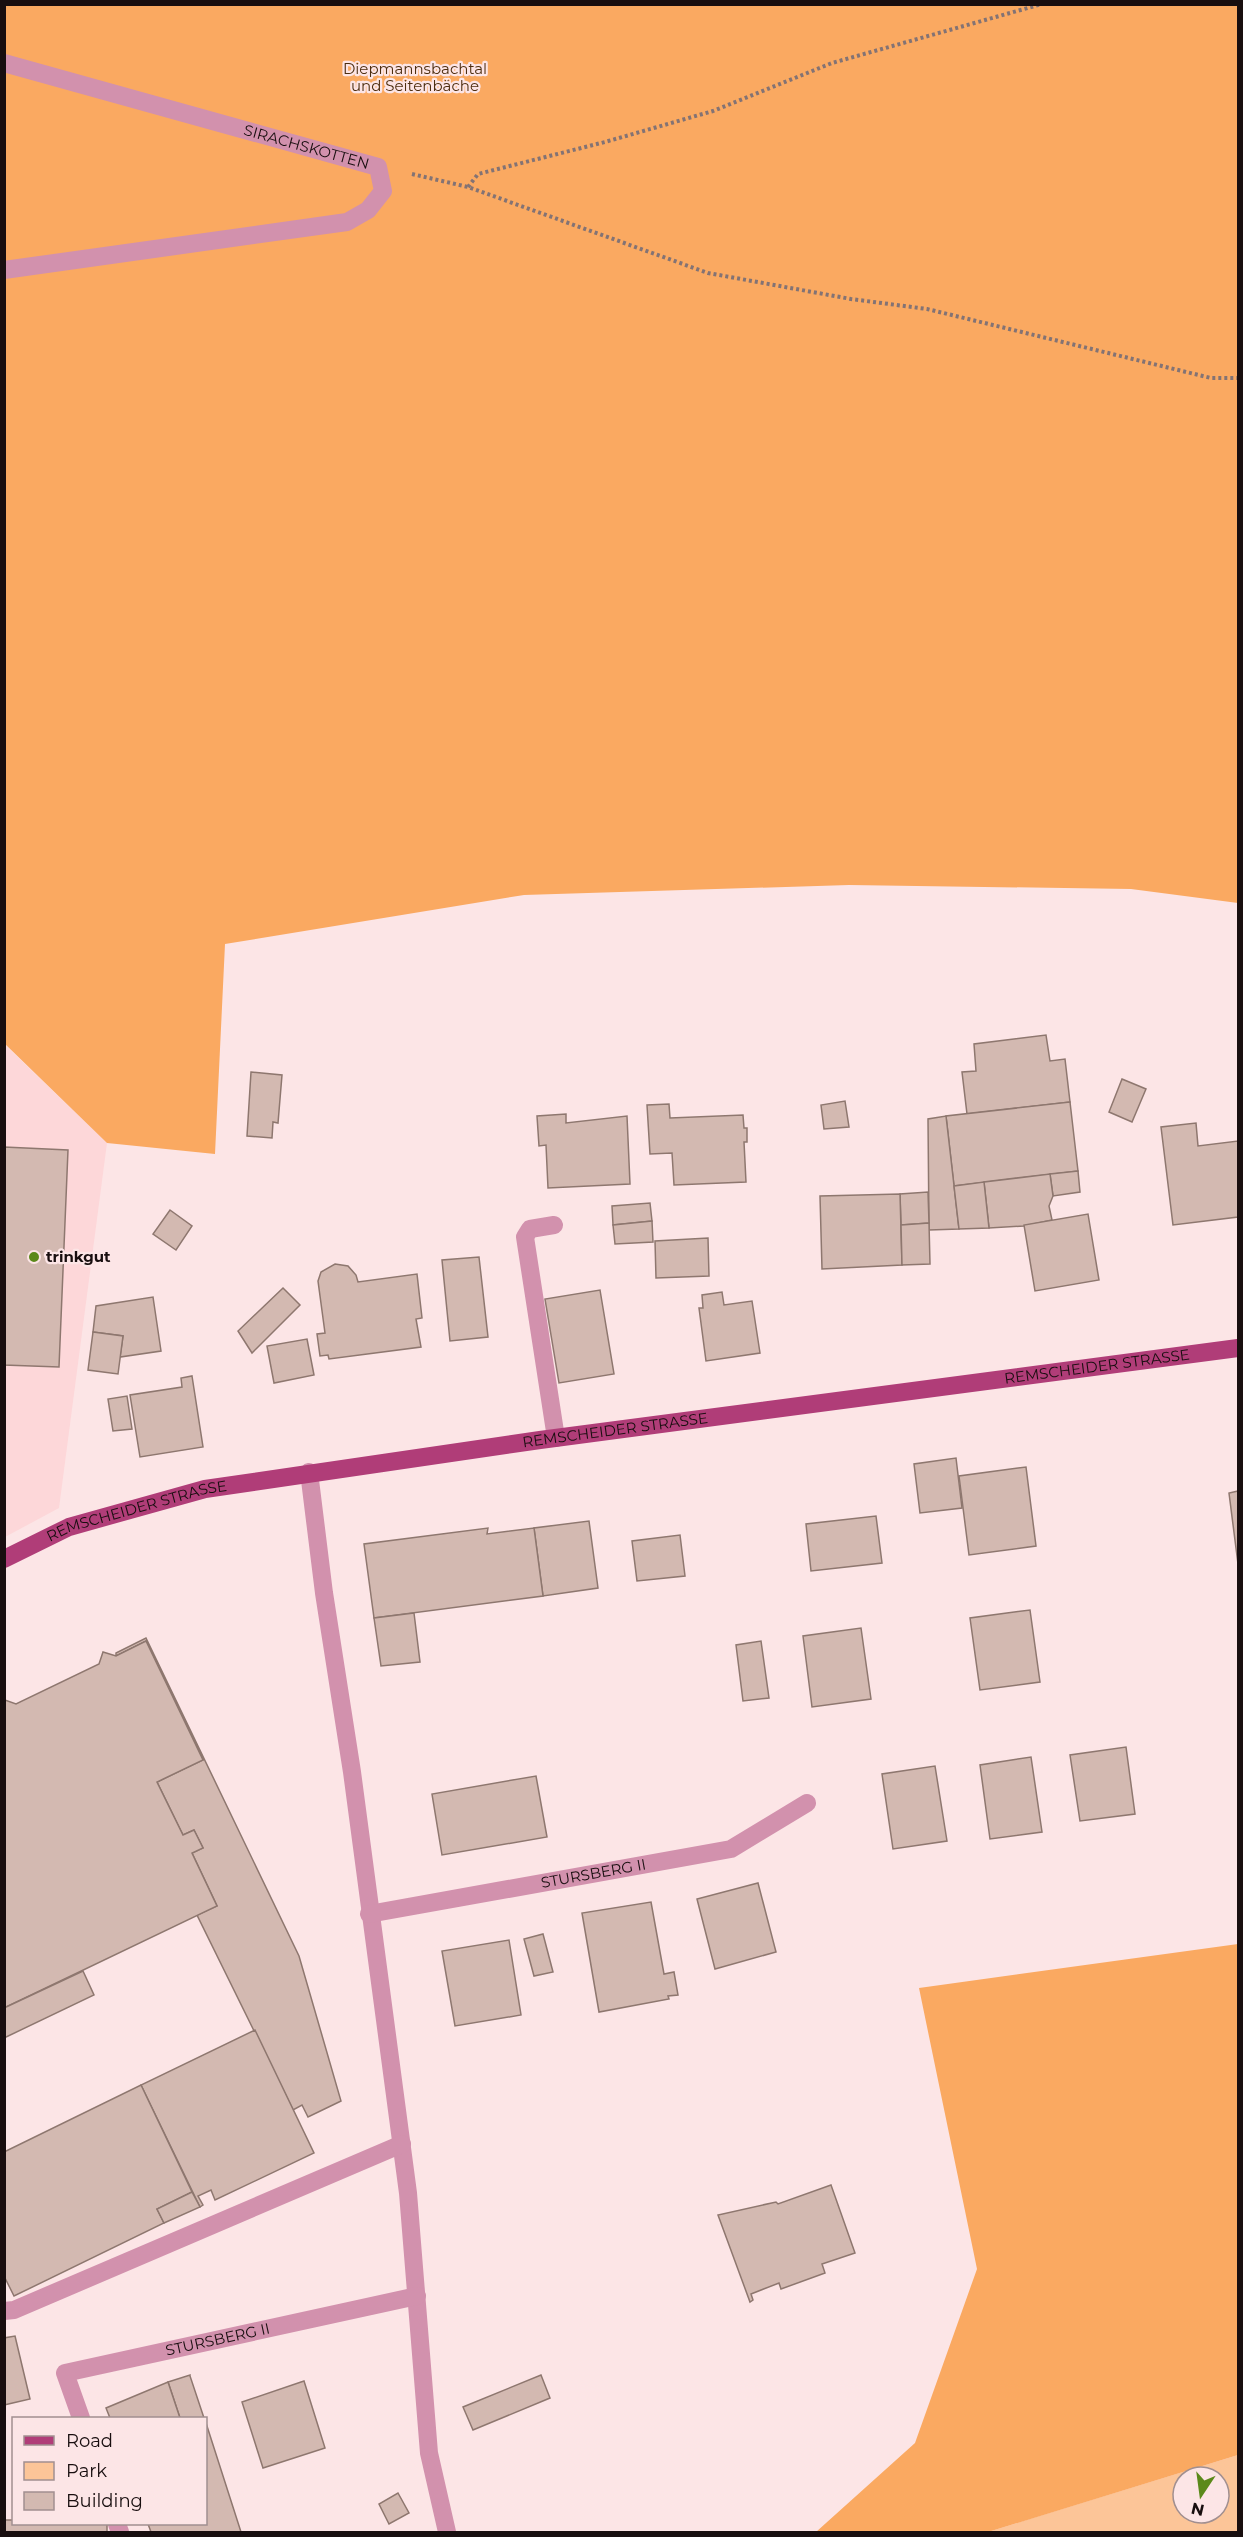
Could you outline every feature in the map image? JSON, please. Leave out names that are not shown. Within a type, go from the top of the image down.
[{"type":"main road","name":"REMSCHEIDER STRASSE","points":[[4,1559],[69,1527],[205,1488],[555,1438],[1239,1348]]},
{"type":"street","name":"SIRACHSKOTTEN","points":[[4,63],[378,167],[383,191],[368,210],[347,222],[4,270]]},
{"type":"street","points":[[554,1225],[530,1229],[525,1237],[555,1438]]},
{"type":"street","points":[[309,1472],[402,2144],[429,2453],[447,2532]]},
{"type":"street","name":"STURSBERG II","points":[[369,1914],[731,1849],[807,1803]]},
{"type":"street","points":[[4,2311],[14,2310],[72,2286],[402,2144]]},
{"type":"street","name":"STURSBERG II","points":[[81,2417],[65,2373],[417,2296]]},
{"type":"path","points":[[468,187],[478,174],[605,142],[713,111],[832,63],[1042,4]]},
{"type":"path","points":[[378,167],[468,187],[708,273],[851,299],[927,309],[1211,378],[1239,378]]},
{"type":"shaded area","points":[[4,1044],[107,1143],[59,1508],[5,1537]]},
{"type":"green space","name":"Diepmannsbachtal und Seitenbäche","points":[[4,5],[1238,5],[1238,903],[1131,889],[849,885],[524,895],[225,944],[215,1154],[107,1143],[5,1044]]},
{"type":"green space","points":[[1238,1944],[1238,2455],[1206,2465],[1171,2465],[1171,2476],[988,2532],[816,2532],[915,2443],[977,2269],[919,1988]]},
{"type":"green space","points":[[1238,2455],[1238,2532],[988,2532],[1171,2476],[1171,2525],[1231,2525],[1231,2465],[1206,2465]]},
{"type":"building","points":[[1046,1035],[1050,1061],[1065,1059],[1070,1102],[967,1114],[962,1072],[976,1071],[974,1044]]},
{"type":"building","points":[[251,1072],[282,1075],[278,1123],[273,1122],[272,1138],[247,1136]]},
{"type":"building","points":[[1122,1079],[1146,1089],[1132,1122],[1109,1112]]},
{"type":"building","points":[[845,1101],[849,1127],[824,1129],[821,1105]]},
{"type":"building","points":[[1070,1102],[1078,1171],[954,1186],[946,1116]]},
{"type":"building","points":[[669,1104],[670,1118],[743,1115],[744,1128],[747,1128],[747,1142],[744,1142],[746,1182],[674,1185],[672,1153],[650,1154],[647,1105]]},
{"type":"building","points":[[566,1114],[566,1123],[627,1116],[630,1184],[548,1188],[546,1145],[539,1146],[537,1116]]},
{"type":"building","points":[[946,1116],[959,1229],[929,1230],[928,1119]]},
{"type":"building","points":[[1196,1123],[1198,1146],[1238,1141],[1238,1217],[1173,1225],[1161,1127]]},
{"type":"building","name":"trinkgut","points":[[4,1147],[68,1150],[59,1367],[4,1365]]},
{"type":"building","points":[[1078,1171],[1080,1192],[1053,1196],[1050,1174]]},
{"type":"building","points":[[1050,1174],[1053,1196],[1049,1206],[1052,1220],[1024,1226],[989,1228],[984,1182]]},
{"type":"building","points":[[984,1182],[989,1228],[959,1229],[954,1186]]},
{"type":"building","points":[[928,1192],[929,1223],[901,1225],[900,1194]]},
{"type":"building","points":[[900,1194],[902,1265],[822,1269],[820,1196]]},
{"type":"building","points":[[650,1203],[652,1221],[613,1225],[612,1206]]},
{"type":"building","points":[[170,1210],[192,1226],[176,1250],[153,1234]]},
{"type":"building","points":[[1088,1214],[1099,1280],[1035,1291],[1024,1225]]},
{"type":"building","points":[[652,1221],[653,1242],[615,1244],[613,1225]]},
{"type":"building","points":[[929,1223],[930,1264],[902,1265],[901,1225]]},
{"type":"building","points":[[708,1238],[709,1276],[656,1278],[655,1241]]},
{"type":"building","points":[[479,1257],[488,1337],[450,1341],[442,1260]]},
{"type":"building","points":[[335,1264],[348,1266],[356,1275],[358,1282],[417,1274],[422,1318],[416,1319],[421,1347],[329,1359],[328,1355],[320,1356],[317,1334],[325,1333],[318,1281],[321,1272]]},
{"type":"building","points":[[283,1288],[300,1305],[252,1353],[238,1331]]},
{"type":"building","points":[[600,1290],[614,1374],[559,1383],[545,1299]]},
{"type":"building","points":[[722,1292],[724,1305],[752,1301],[760,1353],[706,1361],[699,1308],[703,1308],[702,1295]]},
{"type":"building","points":[[153,1297],[161,1351],[120,1357],[123,1336],[93,1332],[96,1306]]},
{"type":"building","points":[[93,1332],[123,1336],[118,1374],[88,1370]]},
{"type":"building","points":[[307,1339],[314,1375],[274,1383],[267,1346]]},
{"type":"building","points":[[192,1376],[203,1447],[140,1457],[130,1395],[182,1387],[181,1378]]},
{"type":"building","points":[[127,1396],[132,1429],[113,1431],[108,1399]]},
{"type":"building","points":[[956,1458],[962,1508],[920,1513],[914,1464]]},
{"type":"building","points":[[1026,1467],[1036,1546],[969,1555],[959,1476]]},
{"type":"building","points":[[1238,1491],[1238,1564],[1229,1493]]},
{"type":"building","points":[[876,1516],[882,1563],[811,1571],[806,1524]]},
{"type":"building","points":[[589,1521],[598,1588],[543,1596],[534,1528]]},
{"type":"building","points":[[488,1528],[487,1534],[534,1528],[543,1596],[374,1618],[364,1544]]},
{"type":"building","points":[[680,1535],[685,1576],[637,1581],[632,1541]]},
{"type":"building","points":[[1030,1610],[1040,1682],[980,1690],[970,1618]]},
{"type":"building","points":[[414,1613],[420,1662],[381,1666],[374,1618]]},
{"type":"building","points":[[861,1628],[871,1699],[812,1707],[803,1636]]},
{"type":"building","points":[[146,1638],[299,1956],[341,2101],[308,2117],[302,2105],[293,2110],[197,1915],[217,1906],[192,1853],[203,1848],[194,1830],[183,1835],[157,1782],[203,1760],[146,1641],[116,1656],[116,1653]]},
{"type":"building","points":[[146,1641],[203,1760],[157,1782],[183,1835],[194,1830],[203,1848],[192,1853],[217,1906],[4,2008],[5,1700],[16,1704],[99,1664],[103,1652],[116,1656]]},
{"type":"building","points":[[761,1641],[769,1698],[743,1701],[736,1645]]},
{"type":"building","points":[[1126,1747],[1135,1814],[1080,1821],[1070,1755]]},
{"type":"building","points":[[1031,1757],[1042,1832],[990,1839],[980,1765]]},
{"type":"building","points":[[935,1766],[947,1841],[893,1849],[882,1774]]},
{"type":"building","points":[[536,1776],[547,1837],[442,1855],[432,1794]]},
{"type":"building","points":[[758,1883],[776,1952],[715,1969],[697,1899]]},
{"type":"building","points":[[651,1902],[664,1974],[674,1972],[678,1995],[668,1996],[669,1999],[599,2012],[582,1913]]},
{"type":"building","points":[[543,1934],[553,1972],[534,1976],[524,1939]]},
{"type":"building","points":[[509,1940],[521,2015],[455,2026],[442,1951]]},
{"type":"building","points":[[83,1971],[94,1995],[4,2038],[4,2008]]},
{"type":"building","points":[[255,2030],[314,2153],[215,2200],[211,2190],[198,2196],[203,2205],[200,2207],[141,2085]]},
{"type":"building","points":[[141,2085],[192,2192],[157,2209],[164,2223],[14,2296],[4,2276],[4,2152]]},
{"type":"building","points":[[831,2185],[855,2253],[822,2264],[825,2273],[781,2289],[779,2283],[751,2294],[753,2300],[750,2302],[718,2215],[776,2202],[778,2204]]},
{"type":"building","points":[[192,2192],[200,2207],[164,2223],[157,2209]]},
{"type":"building","points":[[15,2336],[30,2399],[4,2405],[4,2338]]},
{"type":"building","points":[[190,2375],[204,2417],[180,2417],[168,2382]]},
{"type":"building","points":[[541,2375],[550,2398],[473,2430],[463,2407]]},
{"type":"building","points":[[304,2381],[325,2448],[263,2468],[242,2402]]},
{"type":"building","points":[[168,2382],[180,2417],[110,2417],[106,2408]]},
{"type":"building","points":[[207,2426],[241,2532],[151,2532],[148,2525],[207,2525]]},
{"type":"building","points":[[398,2493],[409,2513],[389,2524],[379,2504]]},
{"type":"building","points":[[4,2520],[12,2520],[12,2525],[107,2525],[107,2532],[4,2532]]},
{"type":"place","name":"trinkgut","points":[[34,1257]]}]
